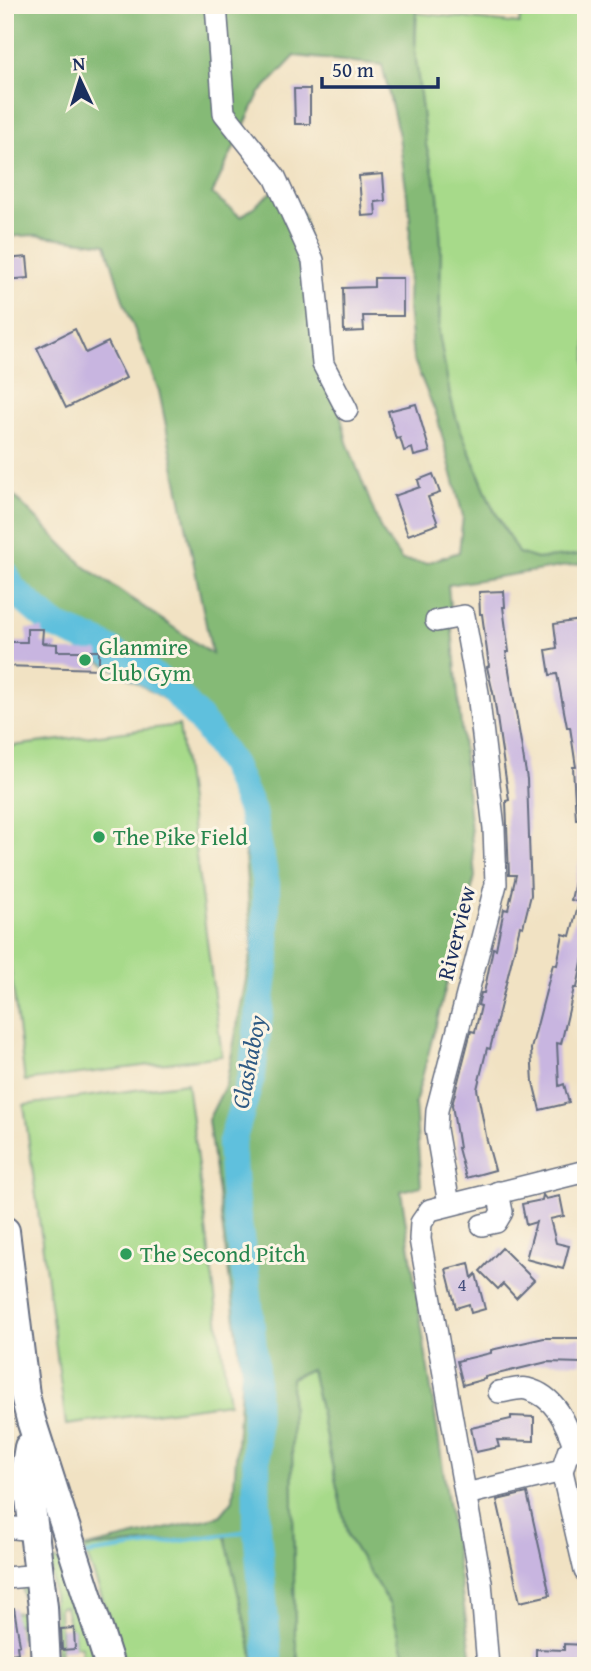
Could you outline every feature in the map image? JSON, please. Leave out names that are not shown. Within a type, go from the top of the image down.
[{"type":"main road","points":[[5,1231],[25,1395],[37,1444],[110,1666]]},
{"type":"main road","points":[[37,1444],[29,1447],[26,1454],[40,1575],[46,1666]]},
{"type":"street","points":[[216,5],[224,113],[275,177],[313,260],[323,364],[347,410]]},
{"type":"street","name":"Riverview","points":[[436,621],[464,616],[478,694],[491,801],[496,884],[436,1110],[436,1129],[449,1204]]},
{"type":"street","points":[[488,1666],[481,1582],[420,1239],[421,1223],[430,1210],[449,1204],[586,1171]]},
{"type":"street","points":[[482,1226],[496,1222],[502,1212],[498,1192]]},
{"type":"street","points":[[499,1392],[526,1388],[546,1398],[566,1422],[580,1448],[568,1452],[562,1471],[585,1572]]},
{"type":"street","points":[[466,1494],[562,1471]]},
{"type":"street","points":[[5,1527],[34,1530]]},
{"type":"street","points":[[5,1578],[40,1575]]},
{"type":"green space","points":[[5,5],[416,5],[415,52],[426,145],[438,194],[441,247],[439,334],[457,421],[491,505],[518,553],[537,559],[586,554],[586,563],[448,585],[475,877],[415,1104],[421,1186],[401,1191],[473,1666],[408,1666],[390,1605],[348,1537],[311,1369],[291,1378],[295,1637],[299,1666],[255,1666],[225,1536],[84,1548],[220,1516],[233,1500],[242,1371],[208,1120],[226,1084],[252,948],[241,804],[214,752],[182,709],[51,633],[5,602],[5,487],[84,566],[212,654],[159,391],[124,303],[106,244],[35,235],[5,237]],"holes":[[[295,56],[382,65],[399,136],[410,218],[408,308],[413,358],[437,416],[463,516],[459,552],[426,563],[402,560],[381,530],[347,442],[330,370],[303,213],[272,192],[241,217],[212,194],[259,94]]]},
{"type":"green space","points":[[522,5],[586,5],[586,554],[537,559],[518,553],[491,504],[457,421],[450,395],[439,334],[441,247],[438,194],[426,145],[415,52],[417,13],[519,24]]},
{"type":"green space","name":"The Pike Field","points":[[179,725],[222,1056],[25,1081],[5,926],[5,747]]},
{"type":"green space","name":"The Second Pitch","points":[[187,1083],[229,1403],[66,1425],[24,1105]]},
{"type":"green space","points":[[311,1369],[348,1537],[390,1605],[408,1666],[299,1666],[295,1637],[291,1378]]},
{"type":"green space","points":[[225,1536],[255,1666],[127,1666],[84,1548]]},
{"type":"green space","points":[[51,1561],[60,1562],[96,1666],[81,1666],[82,1647],[75,1646],[74,1629],[70,1629],[65,1606],[59,1607],[61,1666],[57,1666]]},
{"type":"green space","points":[[29,1583],[36,1637],[21,1638],[19,1624],[5,1625],[5,1613],[25,1612],[22,1584]]},
{"type":"building","points":[[294,89],[310,89],[310,124],[295,124]]},
{"type":"building","points":[[383,174],[385,201],[375,202],[376,215],[362,216],[359,176]]},
{"type":"building","points":[[27,257],[29,278],[5,280],[5,259]]},
{"type":"building","points":[[374,278],[403,278],[403,316],[363,316],[364,331],[344,332],[343,288],[374,287]]},
{"type":"building","points":[[75,329],[86,353],[108,342],[126,378],[66,408],[37,348]]},
{"type":"building","points":[[416,404],[430,452],[414,456],[412,448],[404,451],[400,438],[396,439],[388,411]]},
{"type":"building","points":[[433,474],[440,493],[428,497],[438,524],[408,535],[394,496],[420,487],[418,480]]},
{"type":"building","points":[[504,591],[503,607],[509,652],[506,652],[527,779],[531,895],[523,927],[520,926],[490,1049],[487,1048],[477,1089],[495,1170],[466,1178],[458,1148],[452,1105],[471,1031],[475,1032],[481,1006],[478,1005],[481,993],[484,993],[493,948],[496,949],[504,909],[508,910],[516,875],[509,875],[506,801],[509,800],[487,667],[479,592]]},
{"type":"building","points":[[581,620],[586,651],[586,819],[576,819],[573,767],[576,767],[570,727],[567,727],[557,674],[550,675],[546,650],[557,648],[554,624]]},
{"type":"building","points":[[27,629],[43,629],[42,643],[57,644],[57,651],[99,651],[99,669],[5,666],[5,642],[27,642]]},
{"type":"building","points":[[580,859],[586,859],[586,959],[583,958],[577,988],[574,988],[561,1044],[557,1043],[559,1086],[564,1084],[569,1103],[540,1110],[533,1082],[531,1049],[553,964],[557,965],[563,934],[570,936],[579,902],[571,900]]},
{"type":"building","points":[[543,1195],[546,1199],[560,1196],[564,1216],[550,1219],[556,1243],[569,1246],[563,1269],[526,1259],[536,1222],[526,1225],[522,1204],[542,1200]]},
{"type":"building","points":[[502,1248],[534,1280],[516,1298],[503,1284],[498,1289],[480,1271]]},
{"type":"building","points":[[469,1263],[472,1278],[476,1274],[485,1309],[471,1313],[469,1304],[456,1308],[446,1269]]},
{"type":"building","points":[[544,1338],[581,1338],[581,1363],[547,1362],[463,1385],[457,1361]]},
{"type":"building","points":[[511,1416],[534,1417],[534,1441],[497,1440],[499,1447],[476,1452],[471,1428],[511,1419]]},
{"type":"building","points":[[527,1493],[550,1595],[520,1602],[497,1500]]},
{"type":"building","points":[[5,1608],[14,1608],[20,1645],[17,1646],[18,1653],[5,1655]]},
{"type":"building","points":[[74,1628],[75,1649],[62,1650],[61,1629]]},
{"type":"building","points":[[564,1644],[586,1645],[586,1666],[536,1666],[536,1649],[564,1650]]},
{"type":"waterway","name":"Glashaboy","points":[[5,574],[12,589],[54,625],[100,644],[171,687],[205,726],[232,765],[252,812],[266,884],[266,958],[252,1074],[231,1145],[235,1203],[247,1285],[255,1370],[257,1530],[269,1666]]},
{"type":"waterway","points":[[86,1554],[257,1530]]},
{"type":"place","name":"Glanmire Club Gym","points":[[85,660]]},
{"type":"place","name":"The Pike Field","points":[[99,837]]},
{"type":"place","name":"The Second Pitch","points":[[126,1254]]}]
